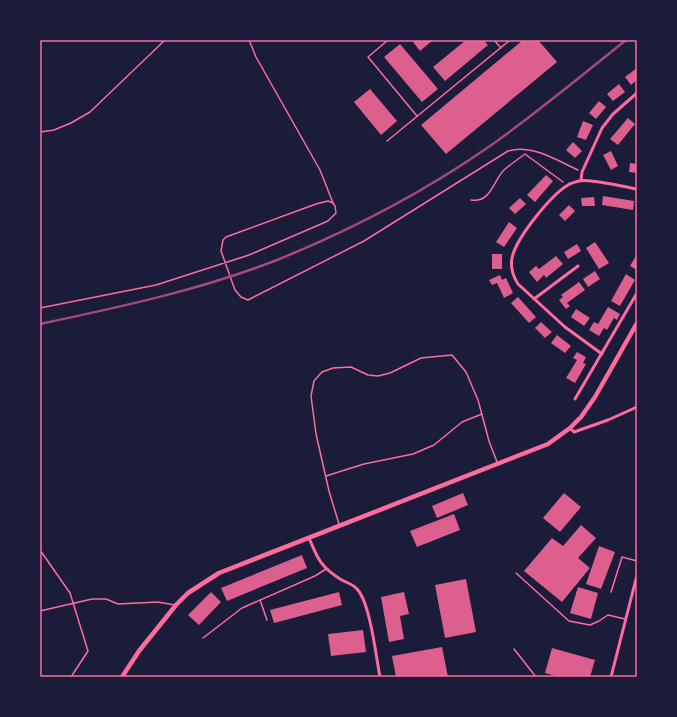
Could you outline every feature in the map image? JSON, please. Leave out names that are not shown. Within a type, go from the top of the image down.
[{"type":"main road","points":[[122,677],[139,651],[176,605],[188,593],[219,574],[548,444],[570,428],[581,417],[595,397],[637,323]]},
{"type":"street","points":[[581,180],[582,172],[602,128],[613,114],[637,93]]},
{"type":"street","points":[[602,354],[565,327],[518,284],[513,276],[512,257],[527,228],[541,210],[568,185],[581,180],[637,189]]},
{"type":"street","points":[[534,299],[578,266]]},
{"type":"street","points":[[575,399],[637,294]]},
{"type":"street","points":[[570,428],[574,432],[608,420],[637,407]]},
{"type":"street","points":[[309,538],[318,560],[326,569],[356,588],[363,598],[367,609],[380,677]]},
{"type":"street","points":[[611,677],[637,575]]},
{"type":"lane","points":[[40,132],[54,130],[71,123],[90,112],[165,40]]},
{"type":"lane","points":[[388,40],[368,56],[417,116]]},
{"type":"lane","points":[[494,40],[501,48]]},
{"type":"lane","points":[[387,141],[510,40]]},
{"type":"lane","points":[[340,526],[316,434],[311,396],[314,381],[322,372],[333,368],[351,367],[368,375],[378,376],[390,373],[421,358],[452,355],[466,372],[478,400],[489,441],[498,464]]},
{"type":"lane","points":[[326,476],[364,464],[413,454],[434,445],[462,422],[482,414]]},
{"type":"lane","points":[[40,550],[70,593],[88,651],[71,677]]},
{"type":"lane","points":[[611,592],[622,557],[637,561]]},
{"type":"lane","points":[[203,638],[242,608],[315,576],[326,569]]},
{"type":"lane","points":[[516,573],[570,621],[590,624],[599,621],[608,615],[626,619]]},
{"type":"lane","points":[[40,611],[92,599],[106,599],[118,604],[158,602],[176,605]]},
{"type":"lane","points":[[260,600],[268,620]]},
{"type":"lane","points":[[514,649],[536,677]]},
{"type":"path","points":[[40,308],[156,285],[249,255],[328,220],[336,213],[335,206],[320,170],[256,57],[249,40]]},
{"type":"path","points":[[333,203],[328,201],[316,204],[226,237],[222,242],[221,251],[235,290],[241,297],[248,300],[364,241],[508,151],[518,148],[538,151],[582,172]]},
{"type":"path","points":[[471,200],[478,201],[486,196],[504,170],[525,154],[568,185]]},
{"type":"building","points":[[415,40],[433,40],[420,51],[413,42]]},
{"type":"building","points":[[466,40],[483,40],[488,45],[445,81],[433,67]]},
{"type":"building","points":[[523,40],[538,40],[557,62],[446,154],[421,125]]},
{"type":"building","points":[[400,44],[438,89],[422,102],[384,57]]},
{"type":"building","points":[[637,68],[637,80],[631,85],[625,77]]},
{"type":"building","points":[[619,84],[625,92],[613,101],[607,94]]},
{"type":"building","points":[[370,89],[397,121],[381,135],[354,102]]},
{"type":"building","points":[[599,101],[606,107],[596,119],[589,113]]},
{"type":"building","points":[[628,118],[635,124],[618,145],[610,139]]},
{"type":"building","points":[[583,121],[593,125],[586,140],[577,137]]},
{"type":"building","points":[[573,142],[582,151],[575,158],[566,150]]},
{"type":"building","points":[[611,151],[618,166],[611,170],[603,155]]},
{"type":"building","points":[[630,163],[637,164],[637,173],[629,172]]},
{"type":"building","points":[[546,175],[553,181],[535,202],[527,195]]},
{"type":"building","points":[[603,196],[634,201],[633,210],[602,205]]},
{"type":"building","points":[[594,197],[595,206],[582,206],[581,198]]},
{"type":"building","points":[[520,198],[526,204],[515,214],[509,208]]},
{"type":"building","points":[[569,205],[575,211],[565,221],[559,215]]},
{"type":"building","points":[[509,222],[517,228],[504,247],[496,242]]},
{"type":"building","points":[[595,242],[609,263],[599,269],[586,248]]},
{"type":"building","points":[[577,244],[581,251],[568,259],[564,252]]},
{"type":"building","points":[[492,254],[502,254],[502,269],[492,269]]},
{"type":"building","points":[[637,254],[637,270],[630,266]]},
{"type":"building","points":[[556,256],[563,264],[546,278],[544,275],[537,282],[529,272],[536,266],[539,269]]},
{"type":"building","points":[[595,271],[600,279],[588,287],[583,279]]},
{"type":"building","points":[[626,274],[635,280],[620,306],[611,301]]},
{"type":"building","points":[[500,275],[502,280],[506,278],[513,293],[504,298],[497,283],[492,285],[489,280]]},
{"type":"building","points":[[579,282],[585,290],[567,303],[570,306],[566,309],[559,300],[563,297],[561,295]]},
{"type":"building","points":[[518,297],[536,317],[529,323],[511,303]]},
{"type":"building","points":[[608,307],[620,314],[617,320],[614,318],[607,330],[604,328],[599,336],[589,330],[594,322],[598,324]]},
{"type":"building","points":[[576,309],[590,318],[584,326],[571,317]]},
{"type":"building","points":[[541,322],[552,332],[545,338],[535,328]]},
{"type":"building","points":[[557,335],[571,346],[565,353],[551,343]]},
{"type":"building","points":[[577,352],[586,357],[583,363],[586,364],[575,383],[566,378],[577,360],[573,358]]},
{"type":"building","points":[[463,493],[468,505],[437,518],[432,506]]},
{"type":"building","points":[[564,493],[581,507],[560,532],[543,518]]},
{"type":"building","points":[[454,514],[460,530],[417,547],[410,531]]},
{"type":"building","points":[[581,525],[596,538],[578,558],[590,568],[562,602],[524,571],[552,538],[563,546]]},
{"type":"building","points":[[599,546],[615,552],[601,589],[586,584]]},
{"type":"building","points":[[302,555],[307,568],[227,601],[221,588]]},
{"type":"building","points":[[466,579],[476,632],[445,638],[435,585]]},
{"type":"building","points":[[578,587],[598,593],[591,619],[570,613]]},
{"type":"building","points":[[211,592],[221,602],[199,625],[188,615]]},
{"type":"building","points":[[339,592],[342,605],[274,623],[270,610]]},
{"type":"building","points":[[404,592],[409,614],[400,616],[404,639],[389,642],[381,597]]},
{"type":"building","points":[[363,630],[366,652],[331,656],[328,634]]},
{"type":"building","points":[[442,647],[448,677],[396,677],[392,656]]},
{"type":"building","points":[[552,648],[595,660],[590,677],[560,677],[545,673]]},
{"type":"railway","points":[[40,324],[160,297],[248,271],[277,260],[360,223],[439,179],[490,146],[542,107],[626,40]]}]
